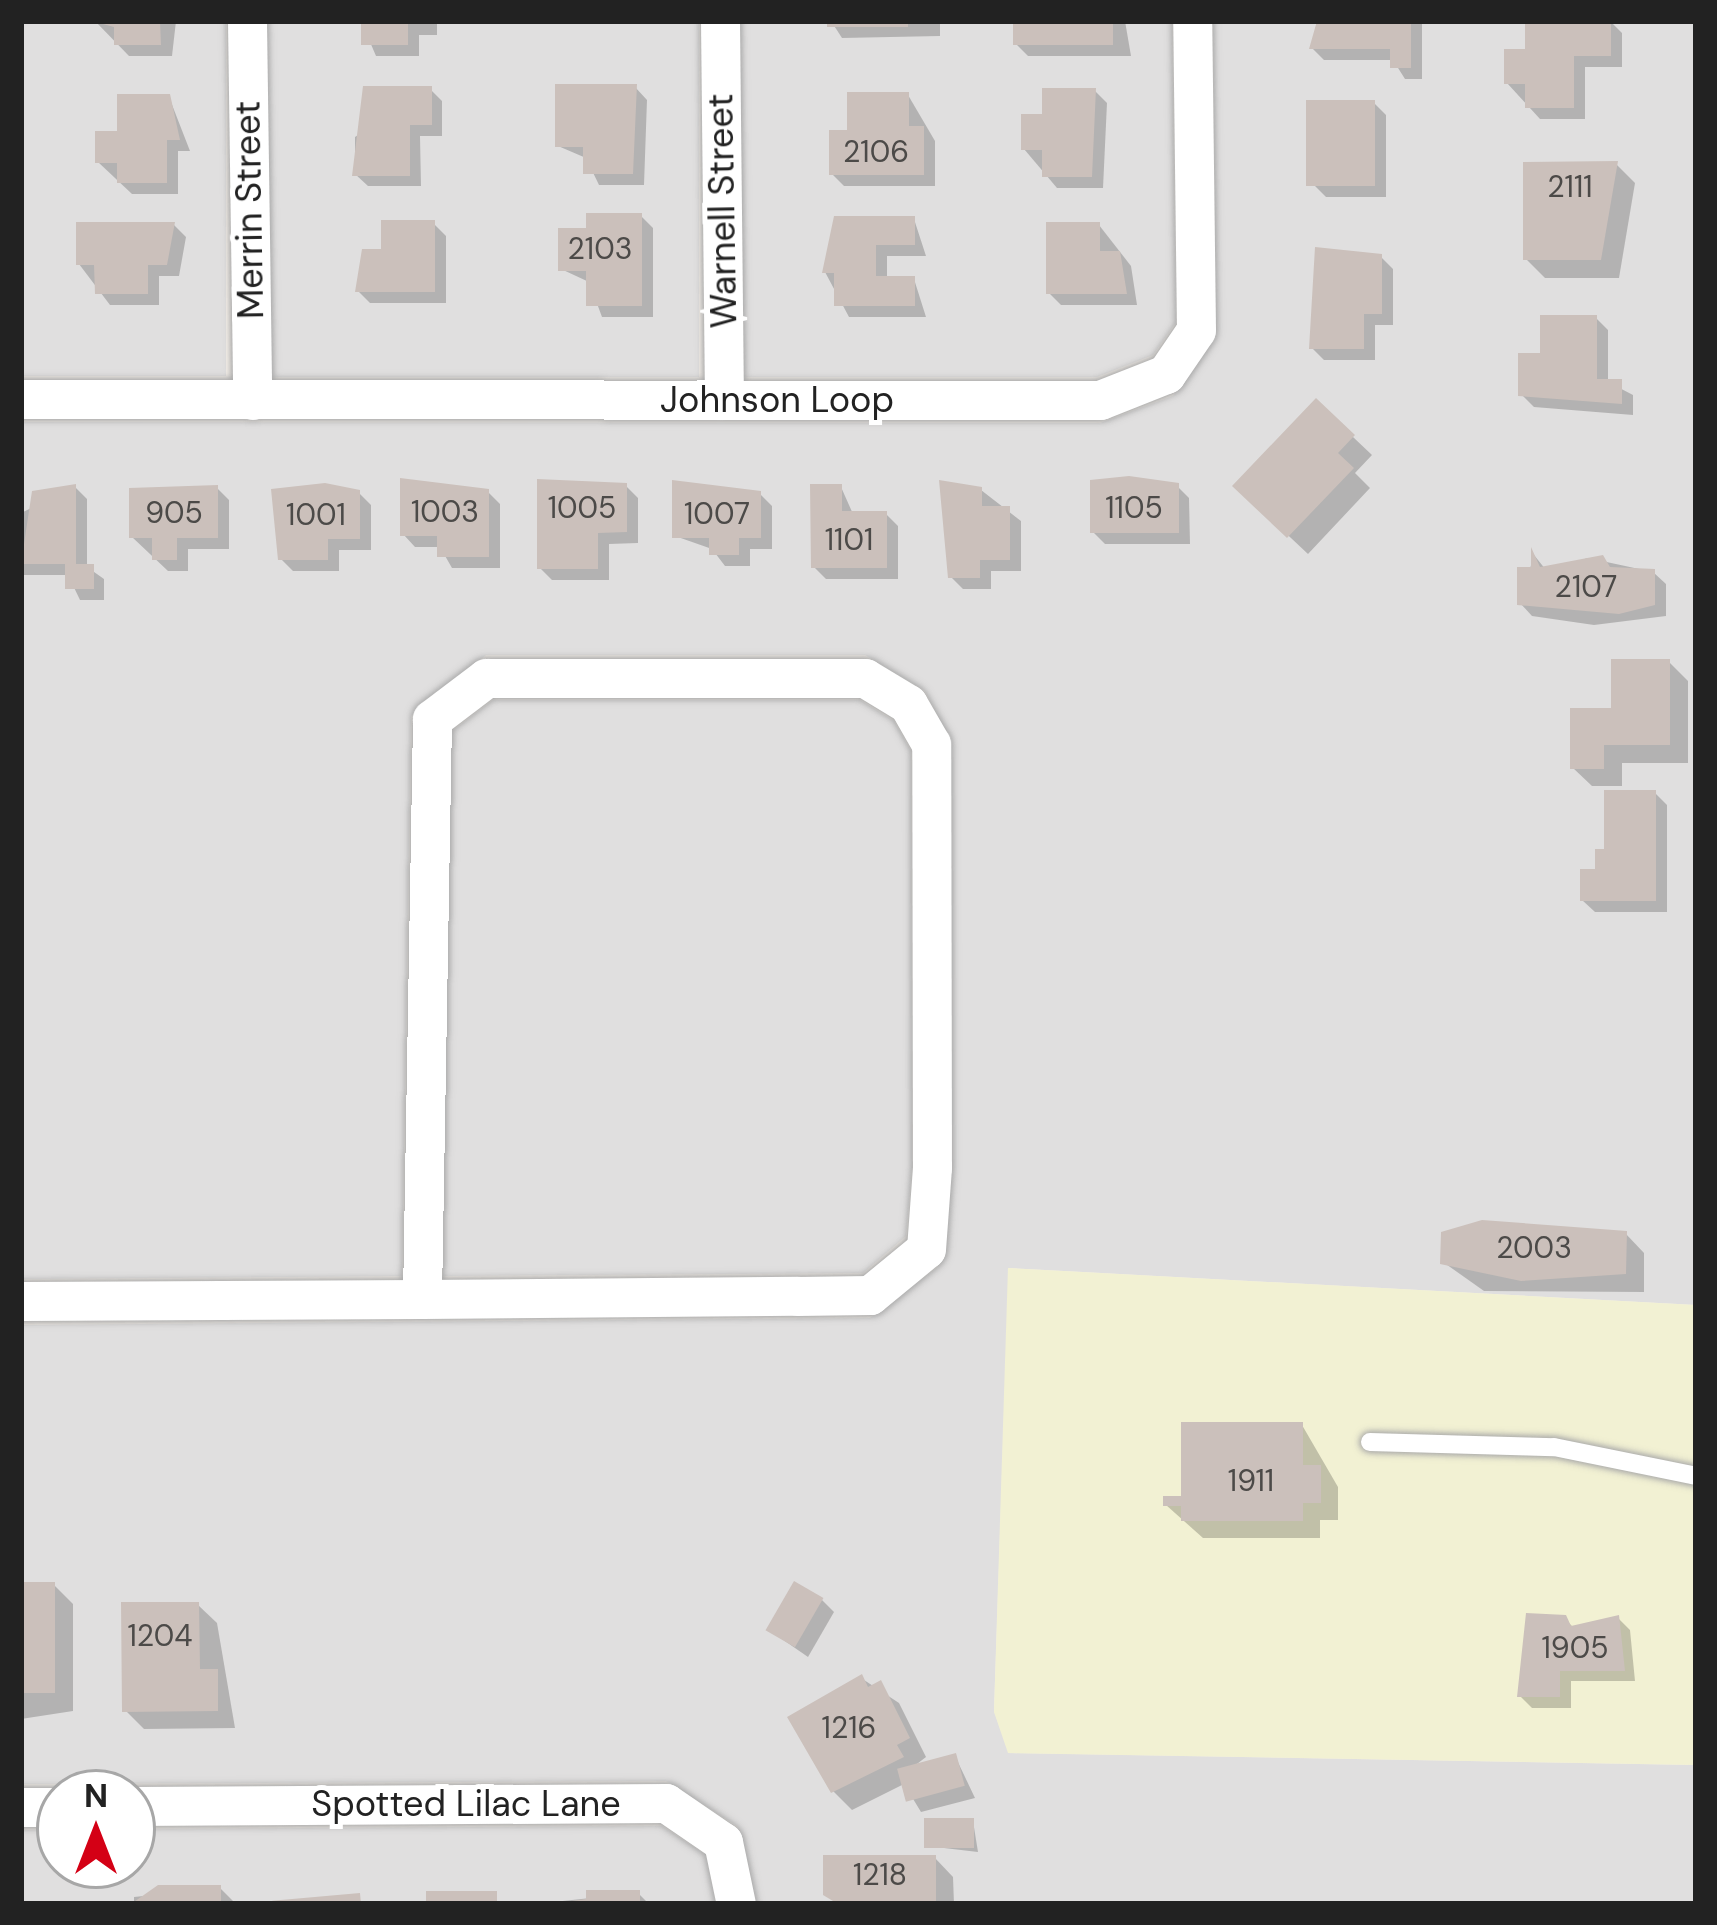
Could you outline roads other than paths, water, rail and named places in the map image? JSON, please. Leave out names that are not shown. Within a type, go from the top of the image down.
[{"type":"street","name":"Merrin Street","points":[[247,21],[252,400]]},
{"type":"street","name":"Warnell Street","points":[[720,21],[724,400]]},
{"type":"street","name":"Johnson Loop","points":[[21,399],[1100,400],[1166,374],[1196,330],[1192,21]]},
{"type":"street","points":[[21,1301],[422,1299],[870,1295],[926,1249],[931,744],[908,704],[865,678],[486,678],[431,718],[422,1299]]},
{"type":"street","name":"Spotted Lilac Lane","points":[[156,1806],[666,1803],[723,1842],[736,1904]]},
{"type":"lane","points":[[1370,1442],[1554,1447],[1696,1476]]}]
